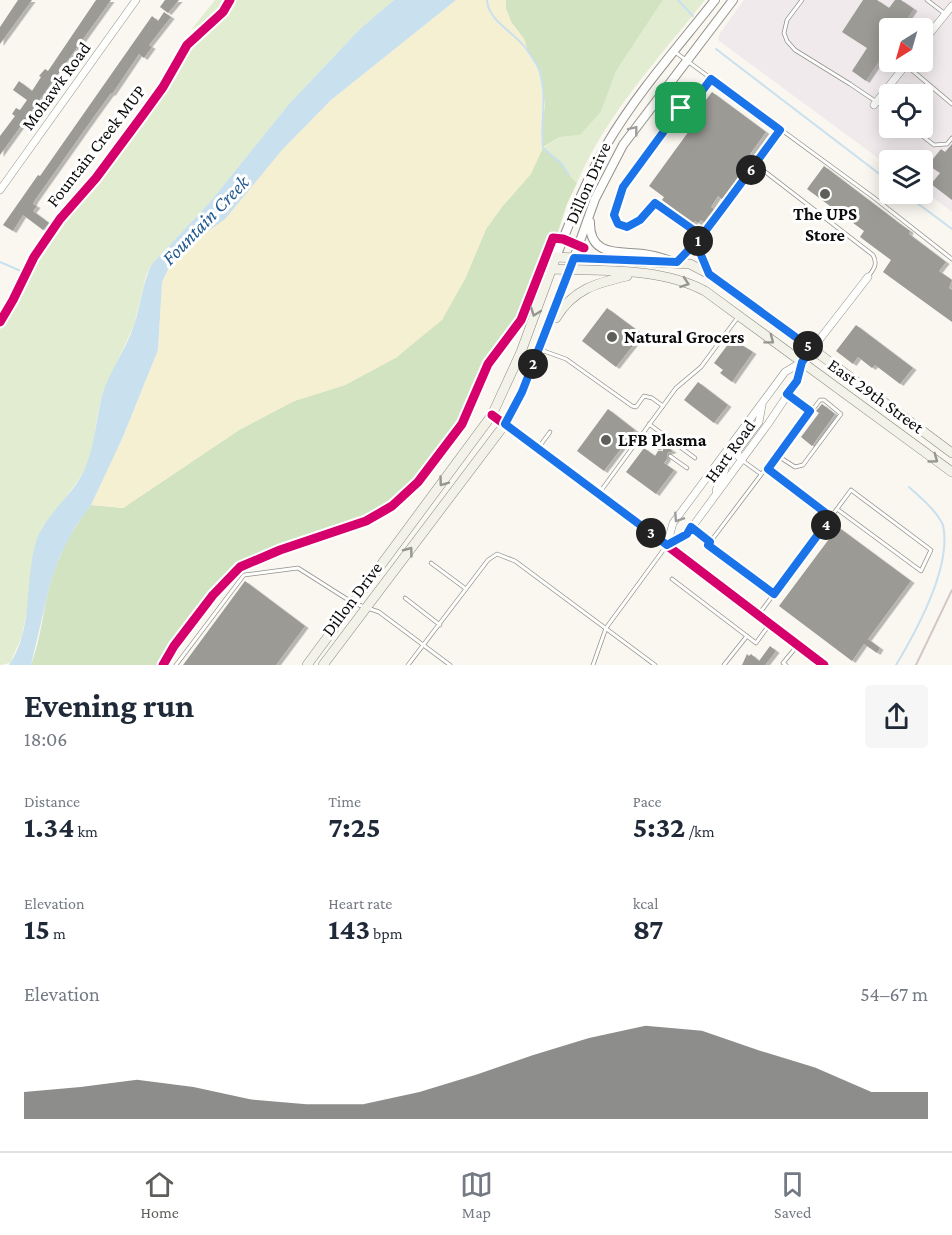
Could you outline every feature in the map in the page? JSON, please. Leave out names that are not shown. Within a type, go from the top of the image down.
[{"type":"main road","name":"East 29th Street","points":[[556,257],[690,264],[709,274],[952,453]]},
{"type":"main road","name":"Dillon Drive","points":[[307,665],[492,416],[521,352],[556,257]]},
{"type":"main road","name":"Dillon Drive","points":[[323,665],[505,424],[522,392],[574,258]]},
{"type":"main road","name":"East 29th Street","points":[[551,268],[638,273],[687,282],[705,291],[952,472]]},
{"type":"main road","points":[[540,347],[562,308],[578,293],[594,283],[638,273]]},
{"type":"street","name":"Mohawk Road","points":[[0,190],[136,0]]},
{"type":"street","name":"Dillon Drive","points":[[556,257],[581,193],[608,144],[637,99],[715,0]]},
{"type":"street","name":"Dillon Drive","points":[[574,258],[595,199],[623,145],[733,0]]},
{"type":"street","points":[[933,30],[952,6]]},
{"type":"street","points":[[875,103],[900,72]]},
{"type":"street","points":[[590,214],[590,232],[599,246],[614,253],[645,254],[677,262]]},
{"type":"street","name":"Hart Road","points":[[667,545],[673,523],[722,457],[786,372],[802,362],[868,277]]},
{"type":"street","name":"Hart Road","points":[[667,545],[687,534],[715,497],[797,381],[802,362]]},
{"type":"street","points":[[742,460],[738,456],[738,450],[759,422],[763,403]]},
{"type":"street","points":[[492,416],[598,493],[824,665]]},
{"type":"street","points":[[715,497],[718,482],[727,466],[726,460],[722,457]]},
{"type":"lane","points":[[802,0],[787,20],[784,33],[787,41],[795,50],[879,105]]},
{"type":"lane","points":[[927,0],[946,14]]},
{"type":"lane","points":[[675,52],[873,197],[952,259]]},
{"type":"lane","points":[[917,72],[952,104]]},
{"type":"lane","points":[[702,236],[655,203],[640,220],[627,227],[618,224],[614,215],[623,187],[681,108],[696,99],[711,79]]},
{"type":"lane","points":[[677,262],[702,236],[780,130]]},
{"type":"lane","points":[[926,138],[934,144],[947,144],[952,138]]},
{"type":"lane","points":[[755,164],[873,255],[876,260],[875,266],[868,277]]},
{"type":"lane","points":[[696,243],[709,274]]},
{"type":"lane","points":[[598,493],[676,388],[701,366],[739,316]]},
{"type":"lane","points":[[540,347],[566,359],[632,406],[636,407],[644,396],[652,398],[663,406]]},
{"type":"lane","points":[[787,394],[810,411]]},
{"type":"lane","points":[[774,594],[708,545],[765,468],[768,469],[810,411],[822,399],[841,414],[803,465],[795,467],[778,456]]},
{"type":"lane","points":[[649,424],[695,458]]},
{"type":"lane","points":[[538,449],[550,432]]},
{"type":"lane","points":[[642,435],[660,448]]},
{"type":"lane","points":[[669,456],[687,468]]},
{"type":"lane","points":[[742,460],[761,474]]},
{"type":"lane","points":[[768,469],[831,517]]},
{"type":"lane","points":[[759,614],[851,490],[931,550],[921,571],[837,509]]},
{"type":"lane","points":[[691,527],[710,542]]},
{"type":"lane","points":[[593,665],[606,628],[667,545]]},
{"type":"lane","points":[[408,665],[492,556],[502,554],[515,561],[655,665]]},
{"type":"lane","points":[[432,563],[466,589]]},
{"type":"lane","points":[[176,665],[244,575],[298,568],[354,603],[378,612],[450,665]]},
{"type":"lane","points":[[672,579],[756,643],[771,624]]},
{"type":"lane","points":[[405,598],[440,625]]},
{"type":"lane","points":[[724,665],[747,636]]},
{"type":"lane","points":[[786,665],[783,663],[798,644]]},
{"type":"shaded area","points":[[744,0],[952,0],[952,212],[933,198],[933,150],[879,150],[879,159],[718,40],[720,33]]},
{"type":"green space","points":[[215,0],[394,0],[360,29],[289,104],[210,202],[152,264],[146,276],[134,325],[103,392],[92,451],[85,470],[42,527],[22,636],[10,663],[0,665],[0,322],[34,257],[60,219],[96,178],[163,88],[189,40],[219,15],[191,30]]},
{"type":"green space","points":[[506,0],[663,0],[616,71],[601,112],[580,135],[560,137],[543,147],[561,163],[577,183],[521,320],[488,364],[462,424],[418,482],[392,506],[366,521],[280,550],[240,567],[213,596],[174,646],[163,665],[31,665],[54,573],[72,532],[91,505],[123,508],[239,430],[294,401],[345,385],[397,357],[465,279],[486,229],[543,148],[541,132],[545,105],[538,67],[528,52],[524,39],[511,22],[506,9]]},
{"type":"green space","points":[[663,0],[705,0],[618,110],[603,133],[577,183],[561,163],[543,148],[560,137],[580,135],[601,112],[616,71]]},
{"type":"sand","points":[[456,0],[506,0],[506,9],[511,22],[524,39],[528,52],[538,67],[545,105],[541,132],[543,148],[531,174],[486,229],[465,279],[442,320],[397,357],[345,385],[294,401],[239,430],[123,508],[91,505],[122,439],[158,350],[162,282],[171,263],[331,100]]},
{"type":"water","name":"Fountain Creek","points":[[394,0],[456,0],[331,100],[282,150],[225,219],[189,245],[171,263],[162,282],[158,350],[122,439],[91,505],[75,527],[60,556],[50,584],[31,665],[9,665],[22,636],[36,542],[46,522],[75,486],[86,466],[102,396],[131,334],[152,264],[210,202],[289,104],[360,29]]},
{"type":"building","points":[[18,0],[32,0],[0,44],[0,27]]},
{"type":"building","points":[[96,0],[111,0],[0,155],[0,136],[15,116],[12,114],[16,108],[20,110],[27,100],[13,90],[19,81],[32,91],[41,77],[39,76],[45,69],[48,71]]},
{"type":"building","points":[[165,0],[179,0],[168,13],[160,7]]},
{"type":"building","points":[[863,0],[877,0],[889,8],[895,0],[901,0],[914,9],[908,18],[879,18],[879,62],[866,81],[852,71],[867,48],[842,32]]},
{"type":"building","points":[[164,12],[171,17],[149,45],[152,47],[144,58],[139,54],[35,200],[33,204],[37,206],[33,211],[49,223],[43,230],[23,215],[13,231],[3,225],[152,16],[158,21]]},
{"type":"building","points":[[712,92],[766,132],[750,154],[755,157],[723,200],[718,196],[711,207],[714,209],[704,222],[701,220],[693,223],[662,200],[664,197],[649,186],[697,120],[693,117]]},
{"type":"building","points":[[952,144],[952,200],[933,186],[933,182],[940,173],[933,168],[933,159],[941,149],[945,152]]},
{"type":"building","points":[[824,166],[910,231],[909,234],[946,262],[939,271],[952,280],[949,288],[952,290],[952,322],[883,272],[891,260],[860,237],[864,231],[807,189]]},
{"type":"building","name":"Natural Grocers","points":[[607,308],[642,334],[616,367],[582,341]]},
{"type":"building","points":[[856,325],[913,368],[900,384],[875,365],[872,368],[858,357],[853,364],[836,351]]},
{"type":"building","points":[[732,339],[753,352],[732,382],[720,373],[723,370],[714,363]]},
{"type":"building","points":[[698,382],[728,405],[714,423],[684,400]]},
{"type":"building","points":[[822,404],[835,414],[812,446],[801,437],[819,413],[816,411]]},
{"type":"building","name":"LFB Plasma","points":[[608,409],[635,430],[604,471],[577,451]]},
{"type":"building","points":[[663,444],[673,451],[667,453],[664,463],[674,470],[656,494],[626,472],[644,448],[655,456],[658,451],[663,451]]},
{"type":"building","points":[[838,527],[911,581],[868,639],[880,648],[877,653],[864,644],[852,661],[779,606]]},
{"type":"building","points":[[245,581],[305,626],[276,665],[183,665]]},
{"type":"building","points":[[770,646],[776,651],[765,665],[742,665],[747,654],[749,656],[751,654],[759,661]]},
{"type":"waterway","points":[[487,0],[492,14],[524,46],[537,65],[543,84],[543,148],[561,163],[569,175]]},
{"type":"waterway","points":[[678,0],[693,16]]},
{"type":"waterway","points":[[716,49],[879,174]]},
{"type":"waterway","points":[[918,204],[952,229]]},
{"type":"waterway","points":[[0,262],[23,272]]},
{"type":"waterway","points":[[896,665],[931,597],[938,578],[944,541],[943,525],[940,520],[928,504],[909,487]]},
{"type":"railway","points":[[916,665],[952,590]]},
{"type":"cycle path","name":"Fountain Creek MUP","points":[[0,322],[34,257],[60,219],[96,178],[142,116],[163,87],[187,45],[223,12],[230,0]]},
{"type":"cycle path","points":[[163,665],[174,646],[213,595],[240,567],[280,550],[366,521],[392,506],[418,482],[462,424],[488,364],[521,320],[553,238],[563,239],[584,248]]},
{"type":"cycle path","points":[[492,415],[824,665]]},
{"type":"place","name":"The UPS Store","points":[[825,194]]},
{"type":"place","name":"Natural Grocers","points":[[612,337]]},
{"type":"place","name":"LFB Plasma","points":[[606,440]]},
{"type":"route","points":[[681,108],[623,187],[614,215],[618,224],[627,227],[640,220],[655,203],[702,236],[677,262],[574,258],[522,392],[505,424],[667,545],[687,534],[691,527],[710,542],[708,545],[774,594],[831,517],[768,469],[810,411],[787,394],[797,381],[802,362],[812,349],[709,274],[696,243],[702,236],[780,130],[711,79],[696,99],[681,108]]}]
